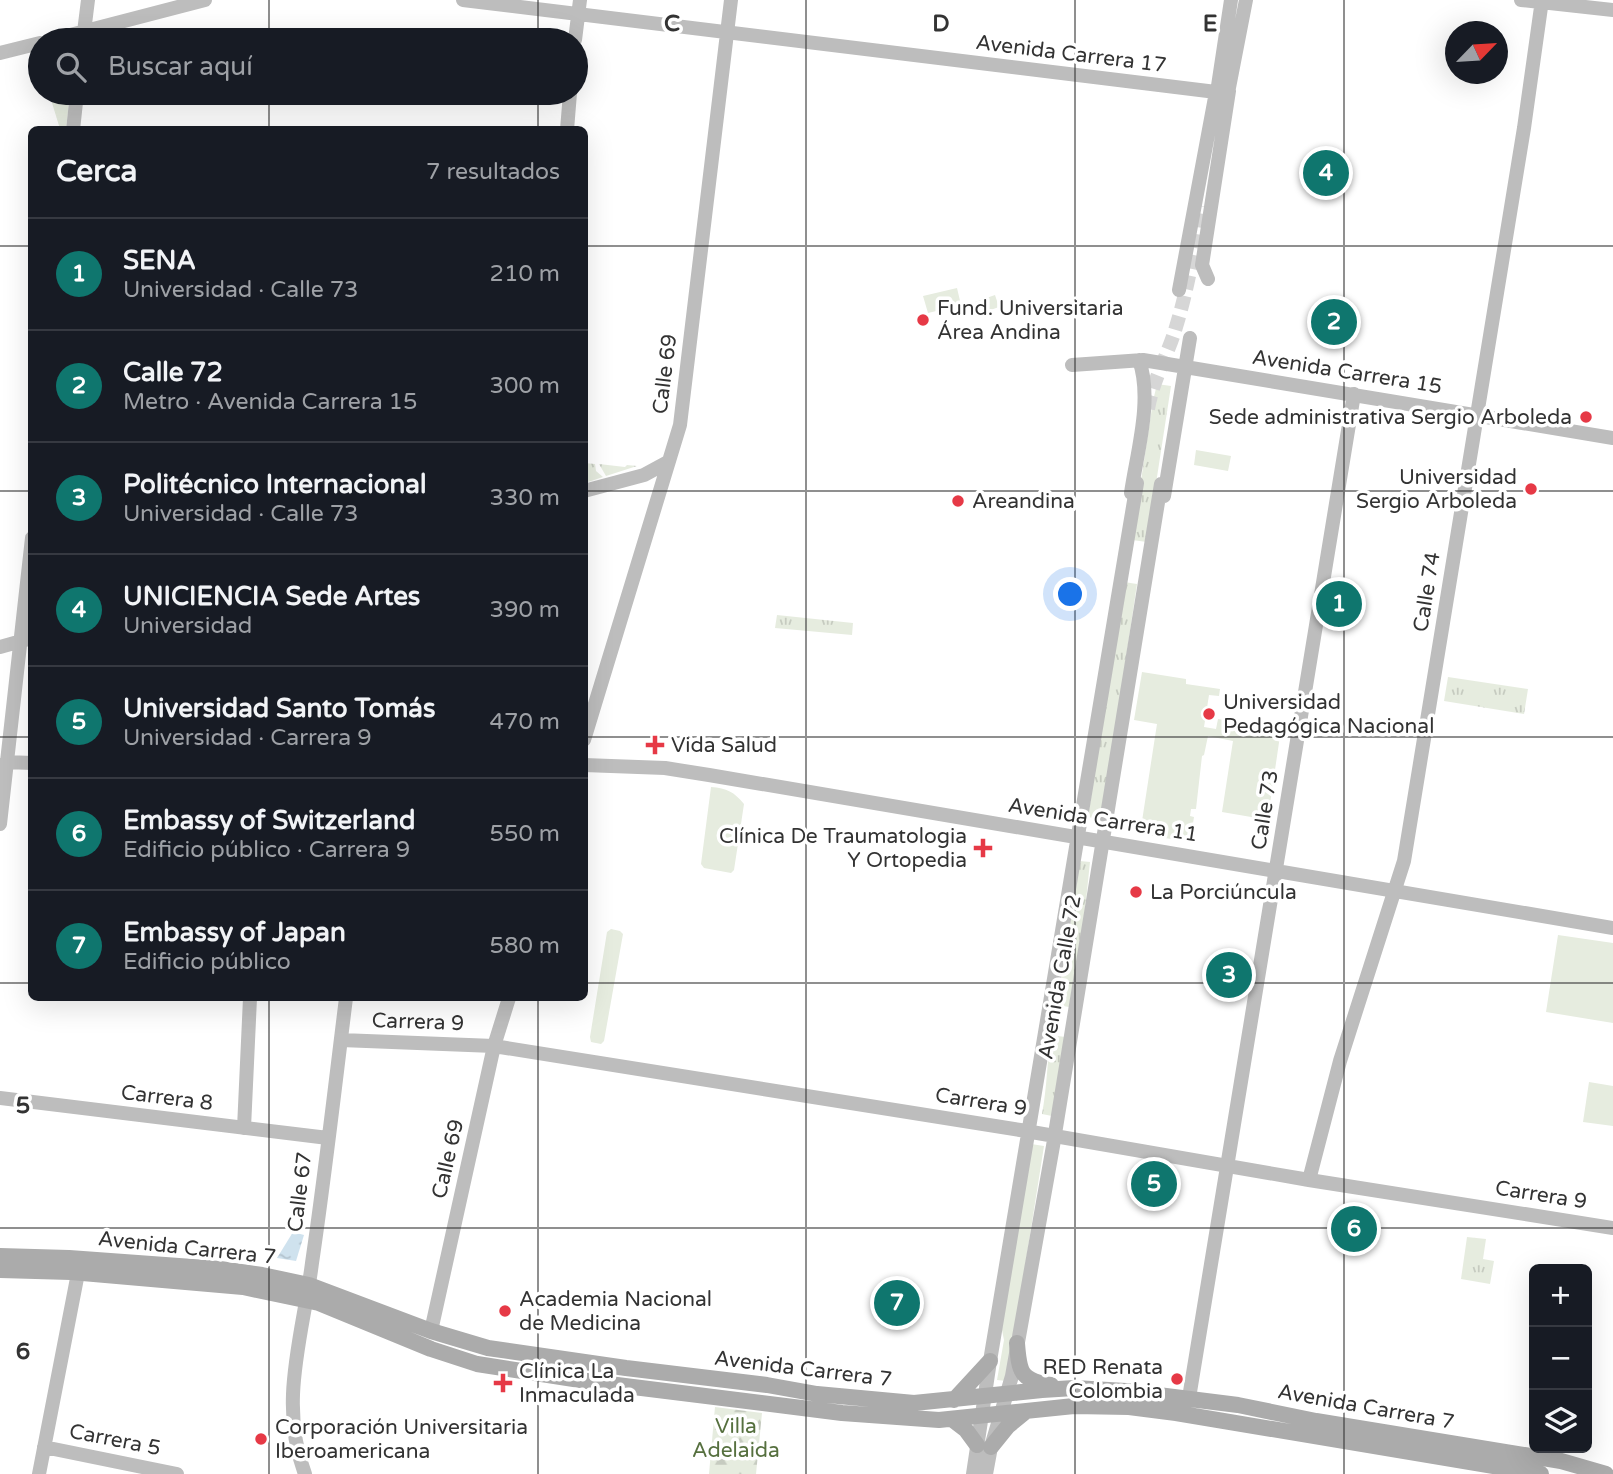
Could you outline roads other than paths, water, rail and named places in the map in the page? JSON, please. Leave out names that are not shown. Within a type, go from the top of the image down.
[{"type":"main road","name":"Avenida Carrera 7","points":[[0,1256],[69,1258],[220,1269],[262,1275],[467,1343],[817,1394],[897,1403],[1074,1388],[1189,1398],[1561,1461],[1606,1474]]},
{"type":"main road","name":"Avenida Carrera 7","points":[[0,1270],[78,1273],[308,1292],[330,1307],[431,1349],[477,1364],[593,1382],[842,1413],[923,1420],[953,1420],[1059,1406],[1104,1406],[1176,1413],[1541,1474]]},
{"type":"main road","points":[[1017,1343],[1019,1366],[1029,1379],[1074,1388]]},
{"type":"main road","points":[[954,1400],[989,1360]]},
{"type":"main road","points":[[953,1420],[984,1446],[1029,1410]]},
{"type":"street","points":[[85,28],[88,0]]},
{"type":"street","points":[[111,28],[205,0]]},
{"type":"street","name":"Avenida Carrera 17","points":[[463,0],[579,7],[727,34],[1223,92]]},
{"type":"street","name":"Calle 69","points":[[588,727],[682,417],[731,0]]},
{"type":"street","points":[[1208,279],[1202,265],[1231,0]]},
{"type":"street","points":[[1179,290],[1195,203],[1246,0]]},
{"type":"street","points":[[1521,0],[1613,10]]},
{"type":"street","name":"Calle 74","points":[[1308,1180],[1340,1061],[1396,892],[1406,848],[1478,415],[1541,1]]},
{"type":"street","points":[[576,28],[579,7]]},
{"type":"street","points":[[0,53],[28,46]]},
{"type":"street","points":[[1209,178],[1223,92]]},
{"type":"street","points":[[73,126],[76,105]]},
{"type":"street","points":[[567,126],[569,105]]},
{"type":"street","points":[[1149,566],[1158,531],[1190,338]]},
{"type":"street","points":[[1123,562],[1125,528],[1146,394],[1139,360]]},
{"type":"street","name":"Avenida Carrera 15","points":[[1072,365],[1139,360],[1185,366],[1613,438]]},
{"type":"street","name":"Calle 73","points":[[1189,1398],[1353,394]]},
{"type":"street","points":[[588,490],[644,475],[668,462]]},
{"type":"street","name":"Avenida Calle 72","points":[[986,1474],[981,1416],[989,1360],[1030,1131],[1137,483]]},
{"type":"street","name":"Avenida Calle 72","points":[[973,1474],[1001,1414],[1017,1343],[1055,1135],[1161,484]]},
{"type":"street","points":[[0,824],[6,762],[25,640],[28,596]]},
{"type":"street","points":[[0,647],[25,640]]},
{"type":"street","points":[[6,762],[28,763]]},
{"type":"street","name":"Avenida Carrera 11","points":[[588,765],[665,768],[1613,928]]},
{"type":"street","points":[[244,1128],[250,1001]]},
{"type":"street","name":"Calle 67","points":[[305,1474],[295,1435],[291,1401],[346,1001]]},
{"type":"street","name":"Calle 69","points":[[430,1331],[494,1046],[508,1001]]},
{"type":"street","name":"Carrera 9","points":[[341,1040],[494,1046],[1055,1135],[1308,1180],[1613,1228]]},
{"type":"street","name":"Carrera 8","points":[[0,1098],[328,1138]]},
{"type":"street","points":[[39,1474],[78,1273]]},
{"type":"street","name":"Carrera 5","points":[[44,1447],[177,1474]]},
{"type":"water","points":[[293,1232],[304,1235],[296,1261],[277,1258]]},
{"type":"tunnel","points":[[1148,409],[1153,387],[1180,312],[1201,206]]},
{"type":"place","name":"UNICIENCIA Sede Artes","points":[[1326,173]]},
{"type":"place","name":"Fund. Universitaria Área Andina","points":[[923,320]]},
{"type":"place","name":"Calle 72","points":[[1334,322]]},
{"type":"place","name":"Sede administrativa Sergio Arboleda","points":[[1586,417]]},
{"type":"place","name":"Universidad Sergio Arboleda","points":[[1531,489]]},
{"type":"place","name":"Areandina","points":[[958,501]]},
{"type":"place","name":"SENA","points":[[1339,604]]},
{"type":"place","name":"Universidad Pedagógica Nacional","points":[[1209,714]]},
{"type":"place","name":"Vida Salud","points":[[655,745]]},
{"type":"place","name":"Clínica De Traumatologia Y Ortopedia","points":[[983,848]]},
{"type":"place","name":"La Porciúncula","points":[[1136,892]]},
{"type":"place","name":"Politécnico Internacional","points":[[1229,975]]},
{"type":"place","name":"Universidad Santo Tomás","points":[[1154,1184]]},
{"type":"place","name":"Embassy of Switzerland","points":[[1354,1229]]},
{"type":"place","name":"Embassy of Japan","points":[[897,1303]]},
{"type":"place","name":"Academia Nacional de Medicina","points":[[505,1311]]},
{"type":"place","name":"RED Renata Colombia","points":[[1177,1379]]},
{"type":"place","name":"Clínica La Inmaculada","points":[[503,1383]]},
{"type":"place","name":"Corporación Universitaria Iberoamericana","points":[[261,1439]]},
{"type":"park label","name":"Villa Adelaida","points":[[736,1438]]}]
